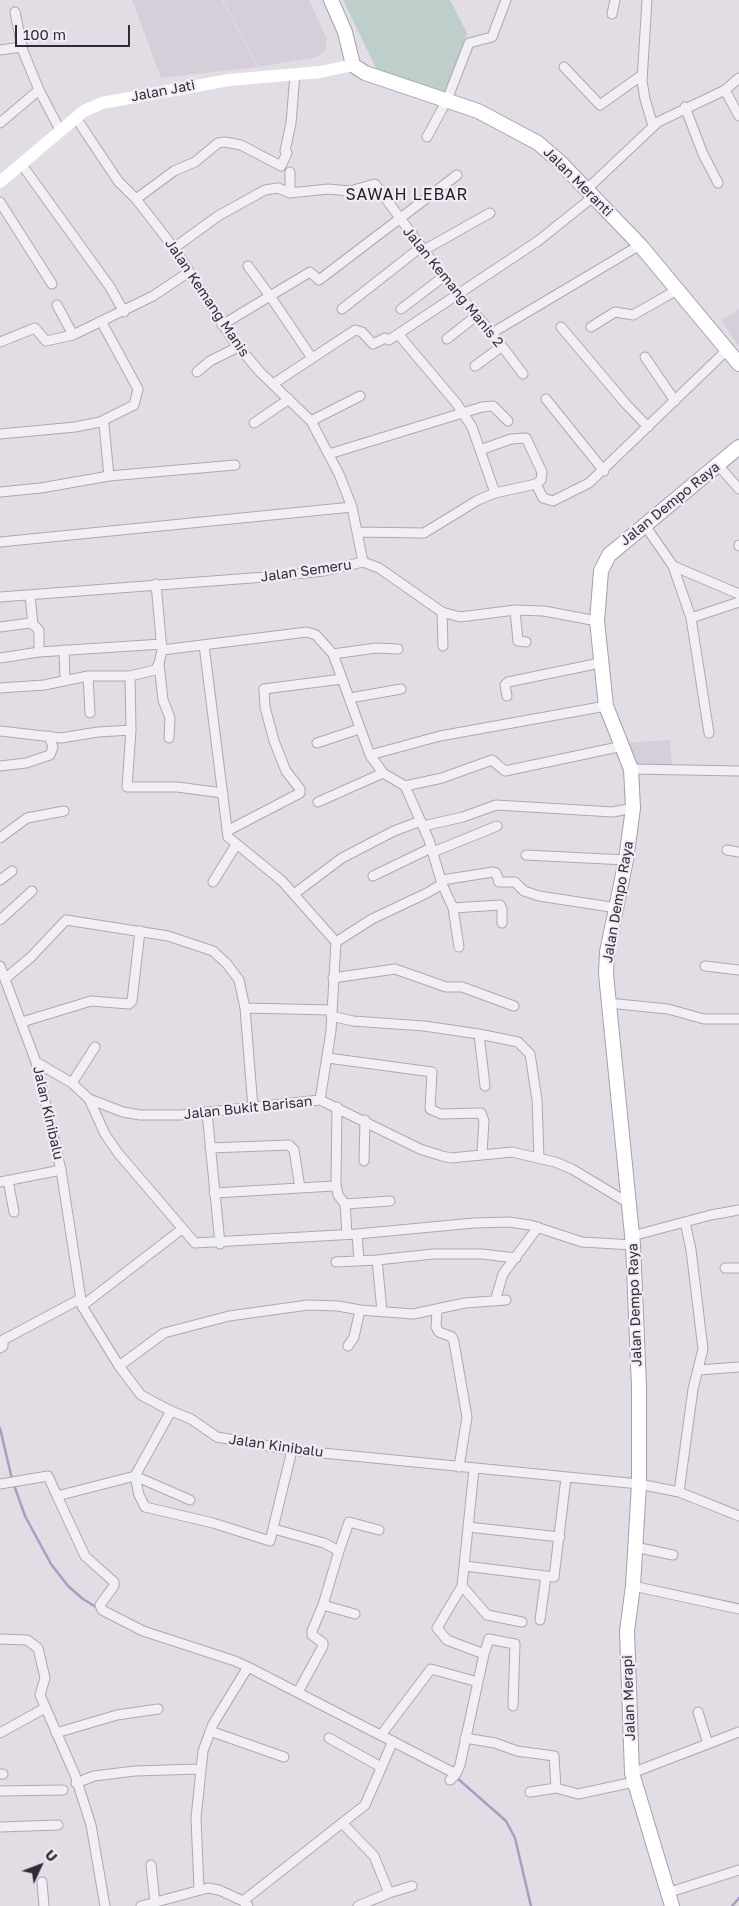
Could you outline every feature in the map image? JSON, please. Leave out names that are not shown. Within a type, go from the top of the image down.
[{"type":"main road","points":[[331,0],[359,69]]},
{"type":"main road","name":"Jalan Meranti","points":[[359,69],[499,120],[538,143],[560,162],[640,245],[739,364]]},
{"type":"main road","name":"Jalan Dempo Raya","points":[[639,1484],[639,1387],[633,1241],[608,1003],[607,952],[626,860],[633,808],[631,770],[606,706],[596,622],[603,566],[612,551],[739,447]]},
{"type":"main road","name":"Jalan Merapi","points":[[639,1484],[633,1586],[627,1631],[633,1777],[670,1900]]},
{"type":"street","points":[[427,137],[447,100],[469,43],[491,38],[506,0]]},
{"type":"street","points":[[612,14],[615,0]]},
{"type":"street","points":[[647,0],[642,75],[644,99],[653,126]]},
{"type":"street","points":[[15,12],[22,46],[38,90],[60,130]]},
{"type":"street","points":[[0,50],[22,46]]},
{"type":"street","points":[[564,67],[600,105],[642,75]]},
{"type":"street","name":"Jalan Jati","points":[[0,182],[84,111],[112,101],[229,80],[359,69]]},
{"type":"street","points":[[136,199],[174,171],[195,162],[218,143],[225,142],[241,145],[280,166],[287,153],[285,151],[291,123],[295,74]]},
{"type":"street","points":[[273,384],[354,330],[362,332],[373,344],[384,338],[389,340],[459,296],[558,227],[653,126],[725,90],[739,78]]},
{"type":"street","points":[[0,122],[38,90]]},
{"type":"street","points":[[725,90],[739,116]]},
{"type":"street","points":[[686,108],[703,154],[718,183]]},
{"type":"street","name":"Jalan Kemang Manis","points":[[76,118],[118,181],[136,199],[174,248],[238,347],[311,421],[339,474],[352,507],[363,562]]},
{"type":"street","points":[[22,165],[110,287],[124,312]]},
{"type":"street","points":[[290,172],[290,193]]},
{"type":"street","points":[[222,325],[310,272],[319,280],[398,218],[457,175]]},
{"type":"street","name":"Jalan Kemang Manis 2","points":[[174,248],[218,216],[265,190],[278,188],[290,193],[328,188],[350,190],[376,184],[398,218],[523,374]]},
{"type":"street","points":[[0,202],[52,284]]},
{"type":"street","points":[[342,309],[422,249],[490,213]]},
{"type":"street","points":[[492,333],[640,245]]},
{"type":"street","points":[[248,266],[312,358]]},
{"type":"street","points":[[0,342],[35,328],[46,342],[73,335],[124,312],[153,296],[189,272]]},
{"type":"street","points":[[401,309],[444,277]]},
{"type":"street","points":[[590,326],[615,312],[633,315],[677,290]]},
{"type":"street","points":[[57,305],[73,335]]},
{"type":"street","points":[[448,339],[476,316]]},
{"type":"street","points":[[0,434],[100,422],[134,405],[138,389],[101,321]]},
{"type":"street","points":[[561,327],[621,399],[648,426]]},
{"type":"street","points":[[398,334],[463,413],[472,427],[495,493]]},
{"type":"street","points":[[197,372],[210,361],[238,347]]},
{"type":"street","points":[[475,366],[501,347]]},
{"type":"street","points":[[536,484],[543,498],[553,501],[582,487],[604,470],[728,350]]},
{"type":"street","points":[[645,357],[675,401]]},
{"type":"street","points":[[311,421],[360,396]]},
{"type":"street","points":[[254,423],[289,399]]},
{"type":"street","points":[[546,399],[604,470]]},
{"type":"street","points":[[329,454],[482,407],[493,406],[508,421]]},
{"type":"street","points":[[100,422],[104,425],[109,476]]},
{"type":"street","points":[[357,532],[424,533],[478,500],[495,493],[536,484],[541,480],[542,472],[526,438],[511,439],[480,450]]},
{"type":"street","points":[[0,492],[41,488],[109,476],[235,465]]},
{"type":"street","points":[[718,465],[739,489]]},
{"type":"street","points":[[0,542],[352,507]]},
{"type":"street","points":[[644,524],[673,566],[691,618],[709,733]]},
{"type":"street","name":"Jalan Semeru","points":[[0,597],[294,574],[324,571],[363,562],[379,568],[442,612],[460,617],[514,610],[544,611],[596,622]]},
{"type":"street","points":[[673,566],[739,594]]},
{"type":"street","points":[[156,584],[162,647],[159,664],[163,700],[170,718],[168,738]]},
{"type":"street","points":[[30,595],[33,625]]},
{"type":"street","points":[[691,618],[739,602]]},
{"type":"street","points":[[514,610],[518,641],[526,642]]},
{"type":"street","points":[[442,612],[443,646]]},
{"type":"street","points":[[0,627],[30,623],[39,631],[39,652]]},
{"type":"street","points":[[0,658],[64,650],[204,645],[307,632],[316,635],[332,654],[370,755],[383,773],[404,786],[422,824],[453,908],[459,947]]},
{"type":"street","points":[[204,645],[228,837],[282,881],[336,942],[328,1058],[320,1100]]},
{"type":"street","points":[[332,654],[376,648],[398,649]]},
{"type":"street","points":[[64,650],[65,679]]},
{"type":"street","points":[[508,696],[505,685],[508,682],[600,663]]},
{"type":"street","points":[[0,688],[44,685],[65,679],[88,676],[130,676],[155,670],[159,664]]},
{"type":"street","points":[[88,676],[90,713]]},
{"type":"street","points":[[130,676],[131,730],[127,787],[178,787],[223,792]]},
{"type":"street","points":[[227,831],[300,793],[300,789],[286,771],[274,741],[265,707],[264,689],[342,679]]},
{"type":"street","points":[[350,698],[401,690]]},
{"type":"street","points":[[370,755],[440,736],[606,706]]},
{"type":"street","points":[[316,742],[359,729]]},
{"type":"street","points":[[0,730],[61,738],[98,732],[131,730]]},
{"type":"street","points":[[0,766],[26,762],[50,755],[53,747],[49,736]]},
{"type":"street","points":[[404,786],[442,778],[492,760],[505,771],[623,746]]},
{"type":"street","points":[[631,770],[739,772]]},
{"type":"street","points":[[318,802],[383,773]]},
{"type":"street","points":[[294,894],[342,858],[394,830],[463,817],[496,805],[613,812],[633,808]]},
{"type":"street","points":[[0,830],[19,818],[64,810]]},
{"type":"street","points":[[0,838],[23,821],[36,816]]},
{"type":"street","points":[[373,876],[432,850],[497,826]]},
{"type":"street","points":[[213,882],[236,845]]},
{"type":"street","points":[[727,850],[739,852]]},
{"type":"street","points":[[526,855],[626,860]]},
{"type":"street","points":[[0,880],[12,871]]},
{"type":"street","points":[[336,942],[372,919],[427,893],[442,882],[493,872],[496,874],[499,882],[515,882],[522,888],[539,896],[617,908]]},
{"type":"street","points":[[0,920],[32,892]]},
{"type":"street","points":[[453,908],[500,905],[502,909],[502,923]]},
{"type":"street","points":[[6,978],[31,957],[66,920],[168,936],[213,951],[227,964],[239,980],[246,1008],[253,1108]]},
{"type":"street","points":[[22,1022],[79,1004],[91,1002],[129,1004],[132,1001],[140,931]]},
{"type":"street","name":"Jalan Kinibalu","points":[[0,966],[36,1062],[61,1170],[81,1303],[119,1366],[141,1395],[191,1419],[217,1437],[292,1450],[639,1484],[679,1492],[739,1516]]},
{"type":"street","points":[[705,966],[739,970]]},
{"type":"street","points":[[333,978],[394,969],[446,986],[462,988],[514,1006]]},
{"type":"street","points":[[608,1003],[668,1009],[704,1019],[739,1018]]},
{"type":"street","points":[[246,1008],[331,1013],[353,1021],[424,1026],[518,1042],[530,1054],[536,1100],[540,1158]]},
{"type":"street","points":[[479,1034],[486,1086]]},
{"type":"street","points":[[72,1083],[95,1047]]},
{"type":"street","points":[[328,1058],[432,1072],[430,1109],[440,1114],[481,1114],[484,1121],[482,1153]]},
{"type":"street","name":"Jalan Bukit Barisan","points":[[36,1062],[72,1083],[88,1098],[124,1112],[140,1115],[157,1116],[206,1112],[320,1100],[365,1120],[420,1149],[442,1156],[451,1158],[482,1153],[512,1152],[540,1158],[572,1169],[630,1204]]},
{"type":"street","points":[[88,1098],[105,1134],[118,1153],[195,1243],[220,1244],[484,1222],[520,1223],[582,1242],[633,1241],[685,1222],[739,1210]]},
{"type":"street","points":[[337,1107],[336,1184],[338,1195],[345,1204],[347,1234]]},
{"type":"street","points":[[206,1112],[220,1244]]},
{"type":"street","points":[[364,1161],[365,1120]]},
{"type":"street","points":[[210,1148],[290,1146],[294,1150],[300,1188]]},
{"type":"street","points":[[14,1212],[4,1181],[61,1170]]},
{"type":"street","points":[[214,1193],[336,1184]]},
{"type":"street","points":[[345,1204],[390,1201]]},
{"type":"street","points":[[679,1492],[693,1389],[703,1349],[702,1325],[685,1222]]},
{"type":"street","points":[[496,1301],[500,1279],[538,1227]]},
{"type":"street","points":[[0,1348],[3,1346],[3,1340],[81,1303],[182,1229]]},
{"type":"street","points":[[357,1234],[359,1261]]},
{"type":"street","points":[[336,1262],[433,1254],[482,1254],[516,1258]]},
{"type":"street","points":[[377,1260],[382,1312]]},
{"type":"street","points":[[725,1268],[739,1268]]},
{"type":"street","points":[[119,1366],[164,1333],[229,1316],[308,1305],[338,1306],[360,1310],[413,1314],[437,1311],[465,1303],[506,1300]]},
{"type":"street","points":[[348,1346],[354,1338],[360,1310]]},
{"type":"street","points":[[437,1311],[436,1327],[439,1332],[452,1337],[454,1342],[467,1417],[459,1466]]},
{"type":"street","points":[[699,1370],[739,1366]]},
{"type":"street","points":[[172,1411],[135,1476],[139,1496],[146,1507],[213,1523],[268,1541],[271,1540],[292,1450]]},
{"type":"street","points":[[474,1469],[462,1586],[437,1630],[453,1643],[484,1654]]},
{"type":"street","points":[[1,1484],[48,1476],[85,1556],[114,1582],[114,1586],[100,1605],[102,1610],[134,1627],[235,1660],[247,1669],[298,1692],[454,1776],[489,1639],[515,1644],[513,1706]]},
{"type":"street","points":[[57,1496],[135,1476],[190,1500]]},
{"type":"street","points":[[465,1566],[552,1577],[556,1575],[566,1478]]},
{"type":"street","points":[[298,1692],[323,1646],[323,1643],[312,1635],[312,1631],[323,1604],[349,1522],[380,1530]]},
{"type":"street","points":[[468,1527],[560,1537]]},
{"type":"street","points":[[274,1529],[324,1543],[339,1551]]},
{"type":"street","points":[[635,1547],[673,1555]]},
{"type":"street","points":[[540,1620],[546,1576]]},
{"type":"street","points":[[462,1586],[487,1616],[522,1622]]},
{"type":"street","points":[[633,1586],[739,1610]]},
{"type":"street","points":[[323,1604],[356,1614]]},
{"type":"street","points":[[0,1639],[28,1640],[38,1648],[45,1678],[40,1695],[91,1825],[104,1906]]},
{"type":"street","points":[[199,1889],[196,1818],[199,1769],[210,1731],[247,1669]]},
{"type":"street","points":[[381,1735],[431,1669],[478,1682]]},
{"type":"street","points":[[0,1733],[44,1708]]},
{"type":"street","points":[[56,1733],[117,1715],[158,1709]]},
{"type":"street","points":[[698,1712],[708,1744]]},
{"type":"street","points":[[210,1731],[284,1757]]},
{"type":"street","points":[[530,1792],[556,1788],[578,1794],[633,1777],[739,1732]]},
{"type":"street","points":[[329,1738],[381,1767]]},
{"type":"street","points":[[465,1738],[495,1743],[517,1751],[554,1756],[556,1788]]},
{"type":"street","points":[[144,1906],[199,1889],[219,1890],[245,1904],[365,1805],[392,1743]]},
{"type":"street","points":[[76,1783],[94,1776],[135,1771],[199,1769]]},
{"type":"street","points":[[0,1791],[63,1790]]},
{"type":"street","points":[[344,1824],[374,1856],[389,1893]]},
{"type":"street","points":[[0,1827],[58,1825]]},
{"type":"street","points":[[151,1865],[155,1903]]},
{"type":"street","points":[[670,1900],[739,1870]]},
{"type":"street","points":[[42,1882],[44,1906]]},
{"type":"street","points":[[358,1906],[412,1886]]},
{"type":"shaded area","points":[[132,0],[222,0],[257,67],[161,78]]},
{"type":"shaded area","points":[[223,0],[309,0],[327,39],[325,50],[317,57],[258,67]]},
{"type":"shaded area","points":[[343,0],[450,0],[467,33],[446,92],[377,70]]},
{"type":"shaded area","points":[[739,309],[739,347],[721,320]]},
{"type":"shaded area","points":[[670,740],[672,767],[632,768],[622,743]]},
{"type":"waterway","points":[[0,1428],[12,1479]]},
{"type":"waterway","points":[[14,1485],[25,1516],[51,1564],[68,1586],[96,1607]]},
{"type":"waterway","points":[[456,1777],[506,1821],[515,1838],[531,1906]]},
{"type":"waterway","points":[[732,1906],[739,1898]]},
{"type":"district","name":"SAWAH LEBAR","points":[[407,195]]}]
